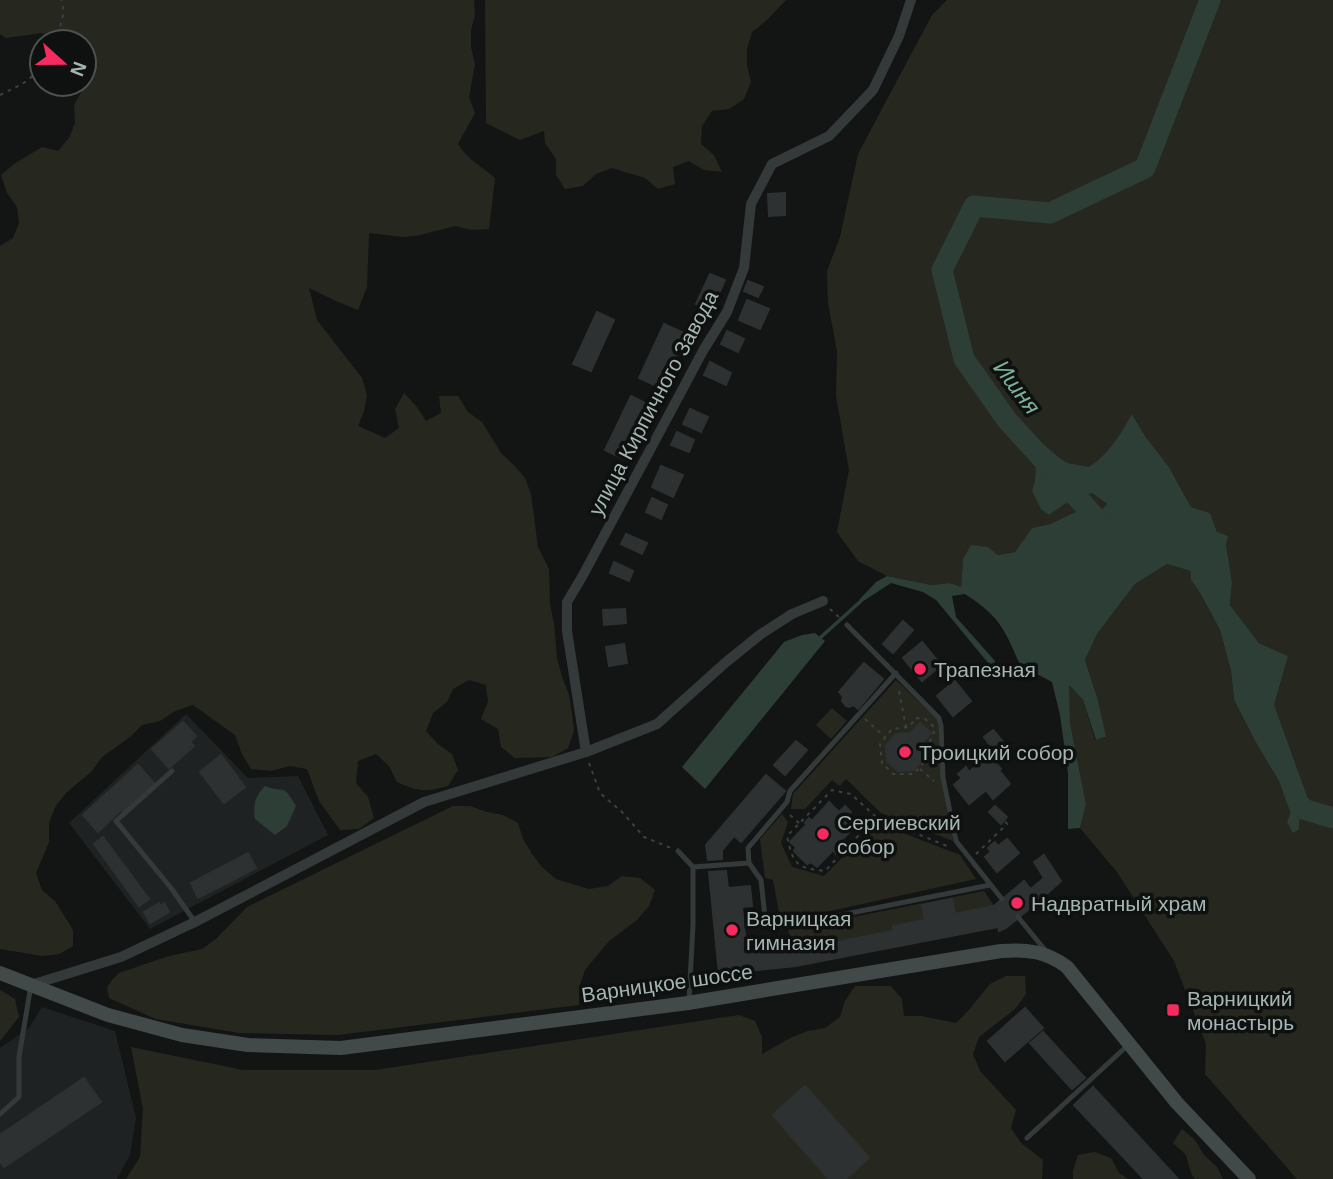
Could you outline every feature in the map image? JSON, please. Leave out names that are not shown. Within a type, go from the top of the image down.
[{"type":"street","name":"улица Кирпичного Завода","points":[[586,752],[567,631],[567,602],[704,349],[727,312],[744,268],[751,204],[772,164],[829,136],[873,90],[899,36],[911,0]]},
{"type":"street","points":[[31,985],[121,957],[195,922],[424,802],[586,752],[657,724],[724,663],[761,634],[792,614],[823,601]]},
{"type":"street","name":"Варницкое шоссе","points":[[0,973],[108,1015],[182,1035],[248,1045],[341,1048],[688,1003],[1001,951],[1028,950],[1049,956]]},
{"type":"street","points":[[1049,956],[1067,967],[1177,1103],[1249,1179]]},
{"type":"lane","points":[[847,625],[939,718],[942,726],[943,778],[956,841],[1002,899]]},
{"type":"lane","points":[[896,673],[790,791],[787,802],[748,848],[749,863],[761,880],[765,917],[780,927],[990,885]]},
{"type":"lane","points":[[172,771],[116,821],[195,922]]},
{"type":"lane","points":[[678,851],[693,867],[694,925],[688,1003]]},
{"type":"lane","points":[[693,867],[749,863]]},
{"type":"lane","points":[[1018,918],[1049,956]]},
{"type":"lane","points":[[0,1114],[19,1097],[19,1058],[31,985]]},
{"type":"lane","points":[[1027,1138],[1129,1044]]},
{"type":"path","points":[[59,28],[64,5],[61,0]]},
{"type":"path","points":[[0,95],[28,80]]},
{"type":"path","points":[[896,673],[906,728]]},
{"type":"path","points":[[859,714],[885,738]]},
{"type":"path","points":[[916,718],[925,719],[935,728],[927,745],[926,761],[914,774],[893,774],[882,763],[880,744],[885,738],[892,729],[909,727],[916,718]]},
{"type":"path","points":[[586,752],[600,793],[622,812],[644,837],[678,851]]},
{"type":"path","points":[[919,768],[946,793]]},
{"type":"path","points":[[876,817],[825,870],[804,869],[791,856],[787,836],[832,790],[851,794],[876,817],[965,853]]},
{"type":"path","points":[[792,817],[799,824]]},
{"type":"path","points":[[970,860],[1007,824],[1004,820]]},
{"type":"path","points":[[744,926],[765,917]]},
{"type":"shaded area","points":[[0,0],[474,0],[471,47],[475,64],[469,97],[475,113],[458,144],[471,159],[495,178],[489,229],[472,230],[455,226],[403,237],[369,233],[367,287],[358,310],[309,288],[317,320],[362,378],[367,395],[358,426],[385,438],[399,428],[395,409],[404,393],[426,421],[441,413],[439,396],[458,396],[468,412],[482,422],[501,453],[525,478],[531,494],[538,547],[549,569],[550,605],[557,658],[569,695],[574,731],[568,748],[552,757],[515,758],[501,747],[498,729],[481,719],[488,702],[486,685],[469,680],[453,689],[447,702],[433,713],[426,731],[452,754],[458,770],[448,786],[422,790],[411,788],[397,782],[389,766],[376,754],[358,761],[356,783],[368,797],[374,818],[359,829],[340,830],[319,801],[307,769],[290,766],[271,771],[251,769],[235,735],[193,705],[175,711],[160,721],[142,725],[102,757],[92,771],[66,793],[55,807],[49,823],[49,842],[36,873],[42,890],[55,901],[73,930],[73,946],[59,954],[42,956],[0,949],[0,246],[13,238],[19,223],[17,207],[7,193],[1,175],[42,147],[58,151],[69,138],[75,123],[74,105],[78,98],[98,98],[98,28],[28,28],[28,35],[6,38],[0,34]]},
{"type":"shaded area","points":[[485,0],[786,0],[752,32],[747,49],[751,82],[744,99],[729,109],[712,111],[702,126],[701,144],[714,155],[722,172],[704,170],[689,161],[673,167],[675,184],[658,189],[645,178],[612,168],[596,174],[583,186],[565,189],[556,175],[556,159],[545,143],[544,131],[520,140],[486,123]]},
{"type":"shaded area","points":[[947,0],[1333,0],[1333,1179],[1297,1179],[1205,1074],[1206,1044],[1174,961],[1117,872],[1080,828],[1086,804],[1070,723],[1068,684],[1083,700],[1095,740],[1105,738],[1098,700],[1085,660],[1097,634],[1135,584],[1167,564],[1191,571],[1191,580],[1220,630],[1231,671],[1234,700],[1283,788],[1299,829],[1300,808],[1316,813],[1312,802],[1300,790],[1268,727],[1288,656],[1259,643],[1230,605],[1232,582],[1226,544],[1217,532],[1210,513],[1191,507],[1169,467],[1133,415],[1108,450],[1089,467],[1062,459],[1022,423],[1013,431],[1026,436],[1032,450],[1035,476],[1032,491],[1049,515],[1065,504],[1092,493],[1107,504],[1101,512],[1082,509],[1050,524],[1032,528],[1015,552],[998,555],[988,547],[963,559],[961,588],[949,583],[932,585],[887,576],[858,561],[837,532],[849,470],[836,396],[837,351],[828,303],[827,271],[840,237],[858,154],[932,15]]},
{"type":"shaded area","points":[[1132,414],[1169,467],[1191,507],[1210,513],[1217,532],[1228,536],[1226,544],[1232,582],[1230,605],[1259,643],[1288,656],[1268,727],[1300,790],[1312,802],[1316,813],[1300,808],[1299,829],[1293,833],[1287,822],[1292,810],[1283,788],[1234,700],[1231,671],[1220,630],[1191,580],[1191,571],[1167,564],[1135,584],[1097,634],[1085,660],[1106,737],[1096,740],[1083,700],[1069,685],[1070,723],[1086,804],[1080,828],[1068,829],[1068,773],[1060,715],[1052,682],[1020,665],[1005,632],[994,617],[965,594],[952,596],[956,617],[995,661],[994,670],[936,600],[923,592],[891,583],[862,602],[859,600],[876,582],[887,576],[932,585],[949,583],[961,587],[963,559],[971,545],[988,547],[998,555],[1015,552],[1032,528],[1050,524],[1082,509],[1095,507],[1101,511],[1107,504],[1092,493],[1065,504],[1049,515],[1041,509],[1032,491],[1036,469],[1029,443],[1026,436],[1012,431],[1007,420],[1022,423],[1066,462],[1089,467],[1108,450]]},
{"type":"shaded area","points":[[815,633],[825,641],[705,789],[682,767],[784,642]]},
{"type":"shaded area","points":[[896,680],[938,720],[942,785],[953,841],[881,813],[846,779],[840,786],[832,780],[805,809],[791,809],[793,794]]},
{"type":"shaded area","points":[[832,708],[847,721],[831,739],[816,725]]},
{"type":"shaded area","points":[[186,714],[248,778],[298,776],[328,835],[150,929],[69,823]]},
{"type":"shaded area","points":[[265,786],[286,791],[296,806],[287,826],[275,835],[255,819],[256,801]]},
{"type":"shaded area","points":[[453,806],[470,806],[503,815],[518,823],[532,854],[556,879],[589,889],[608,886],[622,876],[640,878],[655,890],[649,906],[637,920],[609,941],[585,970],[579,987],[579,1005],[338,1035],[239,1033],[156,1019],[109,998],[107,987],[119,973],[169,956],[202,949],[216,939],[247,907]]},
{"type":"shaded area","points":[[782,814],[788,822],[781,843],[792,867],[824,876],[877,823],[960,855],[976,879],[789,920],[779,912],[773,880],[765,878],[760,839]]},
{"type":"shaded area","points":[[984,891],[994,906],[955,914],[952,899],[923,905],[925,920],[893,926],[893,931],[792,951],[788,930]]},
{"type":"shaded area","points":[[1006,976],[1025,976],[1026,994],[1015,1009],[979,1037],[973,1054],[980,1071],[1016,1110],[1011,1128],[1021,1143],[1043,1160],[1042,1179],[126,1179],[140,1157],[143,1109],[131,1047],[243,1070],[375,1070],[739,1015],[755,1021],[762,1037],[762,1054],[792,1037],[825,1028],[840,1017],[845,1001],[855,986],[891,986],[902,999],[904,1016],[921,1016],[956,1023],[990,984]]},
{"type":"shaded area","points":[[0,990],[15,999],[19,1017],[0,1041]]},
{"type":"shaded area","points":[[42,1007],[115,1031],[136,1118],[130,1155],[117,1179],[0,1179],[0,1048],[29,1028]]},
{"type":"shaded area","points":[[1182,1129],[1195,1140],[1204,1155],[1217,1167],[1223,1179],[1195,1179],[1186,1155],[1173,1143]]},
{"type":"shaded area","points":[[1095,1152],[1111,1158],[1119,1173],[1128,1179],[1073,1179],[1078,1155]]},
{"type":"building","points":[[785,193],[785,215],[769,216],[768,194]]},
{"type":"building","points":[[710,274],[725,280],[711,311],[696,304]]},
{"type":"building","points":[[748,281],[763,287],[758,297],[744,291]]},
{"type":"building","points":[[747,300],[769,309],[760,329],[739,320]]},
{"type":"building","points":[[597,312],[614,320],[591,371],[573,364]]},
{"type":"building","points":[[664,324],[686,334],[661,388],[639,378]]},
{"type":"building","points":[[727,331],[744,339],[738,352],[721,344]]},
{"type":"building","points":[[710,362],[731,373],[726,385],[704,375]]},
{"type":"building","points":[[631,396],[653,407],[628,461],[605,450]]},
{"type":"building","points":[[690,409],[708,417],[701,432],[683,424]]},
{"type":"building","points":[[677,432],[694,440],[689,452],[671,445]]},
{"type":"building","points":[[661,466],[683,475],[673,497],[652,487]]},
{"type":"building","points":[[652,498],[667,505],[661,519],[646,512]]},
{"type":"building","points":[[626,534],[647,543],[642,554],[621,544]]},
{"type":"building","points":[[614,562],[633,571],[629,581],[610,573]]},
{"type":"building","points":[[625,609],[626,623],[604,625],[603,610]]},
{"type":"building","points":[[903,621],[913,630],[893,653],[883,644]]},
{"type":"building","points":[[922,642],[941,665],[922,681],[903,658]]},
{"type":"building","points":[[624,644],[627,663],[609,666],[606,647]]},
{"type":"building","points":[[864,663],[883,679],[858,709],[854,705],[846,706],[839,692]]},
{"type":"building","points":[[955,681],[971,701],[953,716],[937,696]]},
{"type":"building","points":[[183,722],[196,736],[190,742],[194,746],[169,768],[152,749]]},
{"type":"building","name":"Троицкий собор","points":[[920,723],[931,733],[922,743],[924,758],[914,770],[898,771],[887,761],[886,746],[896,734],[911,733]]},
{"type":"building","points":[[993,730],[1006,745],[996,753],[984,737]]},
{"type":"building","points":[[796,741],[807,750],[785,775],[774,765]]},
{"type":"building","points":[[221,755],[245,787],[224,803],[200,772]]},
{"type":"building","points":[[989,755],[1001,769],[982,785],[986,790],[969,804],[954,785],[962,778],[958,774],[966,767],[969,772]]},
{"type":"building","points":[[138,765],[154,783],[123,812],[107,793]]},
{"type":"building","points":[[999,770],[1010,784],[993,799],[982,785]]},
{"type":"building","points":[[766,775],[785,791],[741,842],[734,836],[722,850],[722,859],[708,860],[706,845]]},
{"type":"building","points":[[107,793],[122,809],[98,832],[83,815]]},
{"type":"building","name":"Сергиевский собор","points":[[829,802],[839,812],[845,806],[851,812],[846,818],[855,826],[837,845],[841,849],[836,854],[833,850],[817,867],[811,862],[807,864],[794,851],[796,847],[790,842],[807,824],[805,823],[809,818],[812,821]]},
{"type":"building","points":[[995,806],[1007,817],[1001,824],[989,812]]},
{"type":"building","points":[[103,837],[149,899],[139,906],[94,844]]},
{"type":"building","points":[[1007,839],[1019,853],[997,872],[985,857],[991,852],[988,848],[991,845],[995,842],[998,846]]},
{"type":"building","points":[[248,853],[256,868],[198,898],[191,883]]},
{"type":"building","points":[[1044,855],[1061,881],[1040,900],[1031,889],[1044,878],[1034,862]]},
{"type":"building","points":[[726,871],[728,888],[750,886],[752,906],[742,907],[746,944],[791,940],[795,966],[719,974],[709,872]]},
{"type":"building","name":"Надвратный храм","points":[[1024,881],[1040,900],[999,931],[994,906]]},
{"type":"building","points":[[952,899],[955,914],[994,906],[998,927],[795,966],[792,951],[893,931],[893,926],[925,920],[922,905]]},
{"type":"building","points":[[159,903],[160,906],[164,903],[169,912],[150,923],[144,912]]},
{"type":"building","points":[[1025,1008],[1043,1028],[1005,1061],[988,1041]]},
{"type":"building","points":[[1043,1032],[1085,1078],[1072,1089],[1030,1043]]},
{"type":"building","points":[[84,1078],[101,1102],[4,1167],[0,1161],[0,1135]]},
{"type":"building","points":[[805,1086],[869,1158],[845,1179],[829,1179],[773,1115]]},
{"type":"building","points":[[1093,1087],[1178,1179],[1144,1179],[1074,1105]]},
{"type":"waterway","name":"Ишня","points":[[1105,528],[1007,420],[964,359],[942,270],[974,206],[1050,213],[1145,168],[1210,0]]},
{"type":"waterway","points":[[821,637],[861,601]]},
{"type":"waterway","name":"Ишня","points":[[1260,697],[1300,808],[1333,818]]},
{"type":"place","name":"Трапезная","points":[[920,669]]},
{"type":"place","name":"Троицкий собор","points":[[905,752]]},
{"type":"place","name":"Сергиевский собор","points":[[823,834]]},
{"type":"place","name":"Надвратный храм","points":[[1017,903]]},
{"type":"place","name":"Варницкая гимназия","points":[[732,930]]},
{"type":"place","name":"Варницкий монастырь","points":[[1173,1010]]}]
